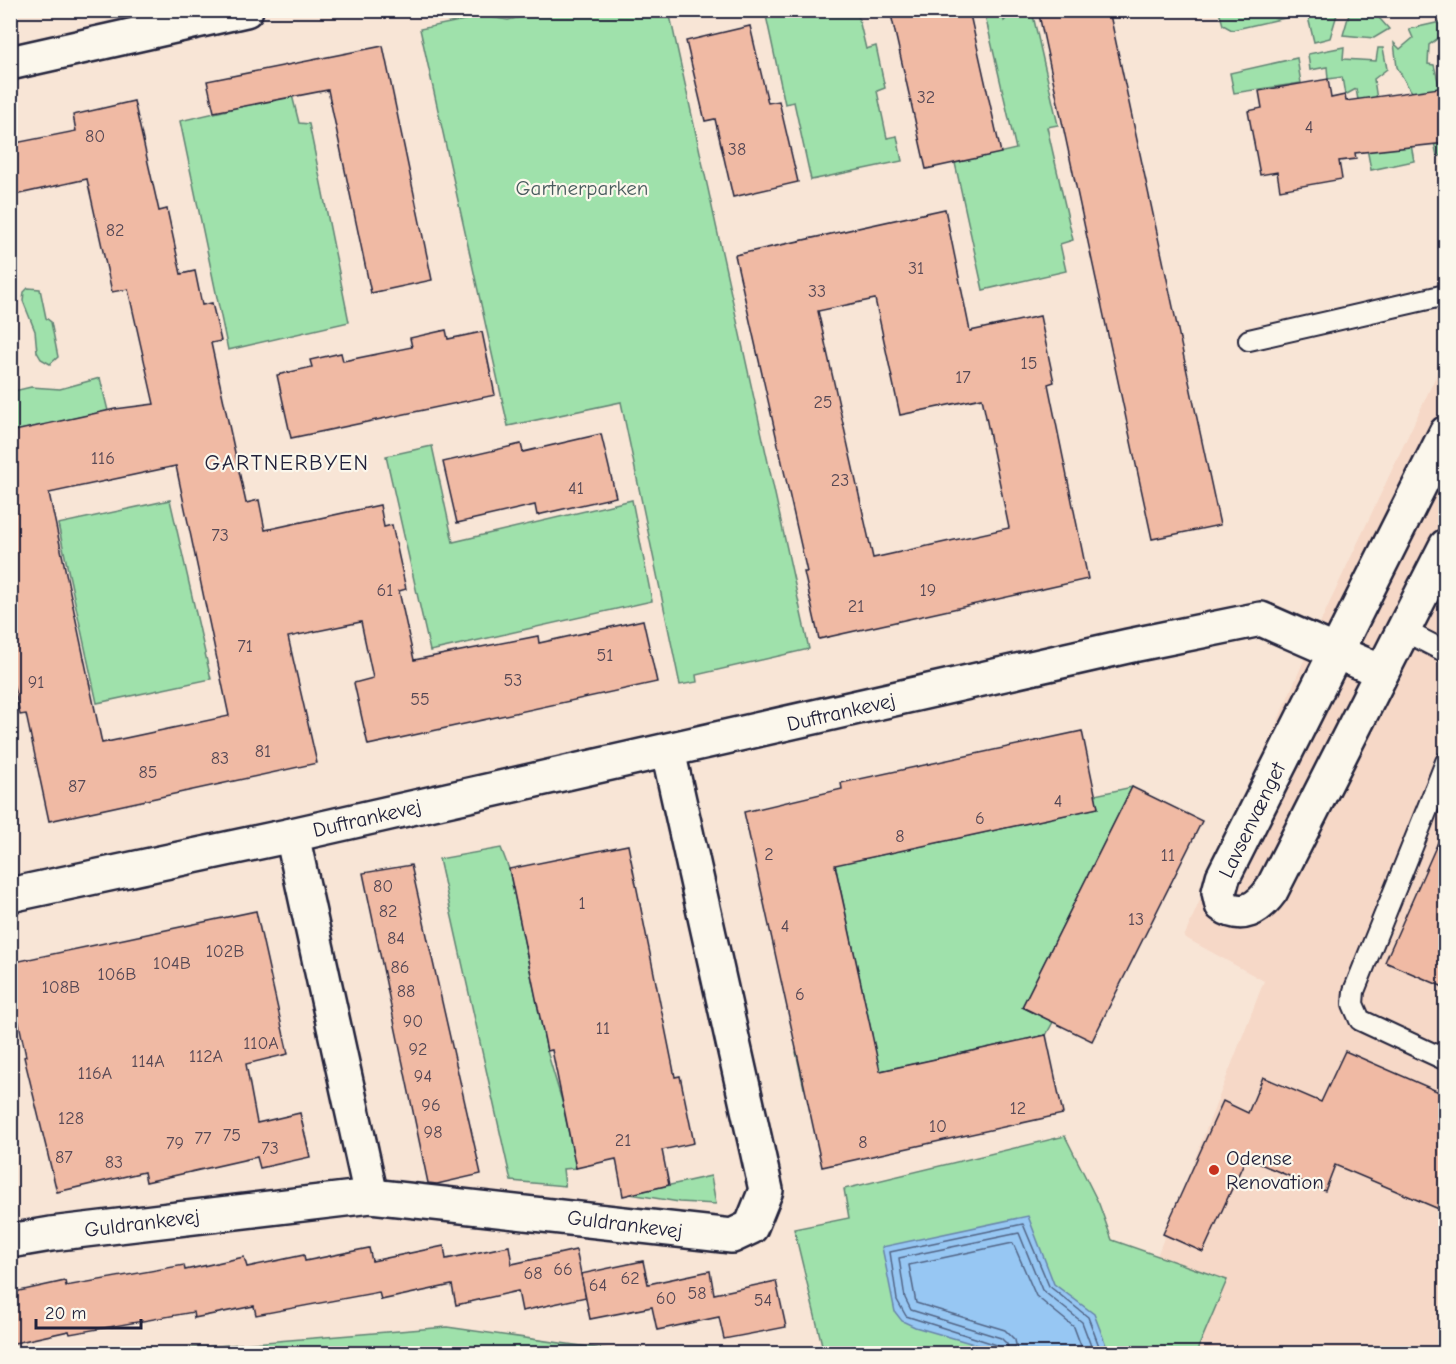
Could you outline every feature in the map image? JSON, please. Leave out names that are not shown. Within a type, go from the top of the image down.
[{"type":"street","points":[[10,63],[246,10]]},
{"type":"street","name":"Lavsenvænget","points":[[1446,433],[1223,877],[1219,892],[1222,905],[1232,912],[1244,913],[1261,905],[1271,891],[1446,546]]},
{"type":"street","name":"Duftrankevej","points":[[10,895],[292,835],[1116,649],[1262,619],[1337,650],[1382,672]]},
{"type":"street","name":"Guldrankevej","points":[[10,1241],[51,1234],[370,1196],[732,1236],[751,1227],[766,1190],[668,751]]},
{"type":"street","name":"Duftrankevej","points":[[292,835],[370,1196]]},
{"type":"lane","points":[[1249,340],[1441,296],[1446,298]]},
{"type":"lane","points":[[1403,630],[1444,651]]},
{"type":"lane","points":[[1446,762],[1440,792],[1354,991],[1353,1004],[1360,1020],[1446,1060]]},
{"type":"shaded area","points":[[1445,357],[1445,1353],[1196,1353],[1226,1281],[1157,1256],[1264,981],[1184,937],[1321,621]]},
{"type":"green space","name":"Gartnerparken","points":[[550,10],[669,11],[809,649],[696,675],[697,682],[680,685],[621,402],[508,426],[420,29],[484,16],[508,20]]},
{"type":"green space","points":[[1219,10],[1338,11],[1330,38],[1314,42],[1307,13],[1232,30],[1223,25]]},
{"type":"green space","points":[[765,11],[857,11],[866,49],[876,46],[885,88],[877,91],[887,138],[897,136],[902,161],[811,180],[794,102],[785,104]]},
{"type":"green space","points":[[984,11],[1001,11],[1004,21],[1005,11],[1032,11],[1058,125],[1047,127],[1073,240],[1060,244],[1066,271],[983,290],[955,163],[1016,149]]},
{"type":"green space","points":[[1350,11],[1373,11],[1389,29],[1374,38],[1343,35]]},
{"type":"green space","points":[[1445,21],[1445,33],[1429,45],[1428,64],[1434,65],[1445,108],[1445,155],[1437,156],[1427,110],[1409,88],[1397,67],[1394,43],[1400,49],[1413,38],[1409,29]]},
{"type":"green space","points":[[1344,47],[1343,59],[1376,61],[1378,48],[1383,48],[1387,69],[1374,79],[1384,149],[1407,123],[1414,161],[1371,170],[1356,89],[1345,95],[1342,77],[1328,79],[1327,67],[1310,70],[1308,54]]},
{"type":"green space","points":[[1297,58],[1301,83],[1234,93],[1230,73]]},
{"type":"green space","points":[[292,95],[299,123],[309,124],[349,322],[228,350],[180,121]]},
{"type":"green space","points":[[28,288],[40,289],[46,318],[51,322],[58,357],[50,364],[41,359],[37,352],[35,331],[23,301],[24,292]]},
{"type":"green space","points":[[100,378],[108,411],[11,432],[10,392],[31,387],[60,389]]},
{"type":"green space","points":[[432,446],[453,542],[632,500],[652,601],[430,651],[386,456]]},
{"type":"green space","points":[[170,500],[211,679],[97,703],[58,524]]},
{"type":"green space","points":[[1132,787],[1022,1007],[1053,1022],[1046,1035],[804,1088],[796,1052],[872,1035],[820,795],[858,860],[1098,808],[1095,795]]},
{"type":"green space","points":[[501,848],[509,869],[547,1051],[562,1101],[576,1168],[563,1169],[565,1186],[511,1181],[439,859]]},
{"type":"green space","points":[[1065,1136],[1099,1204],[1112,1240],[1227,1280],[1196,1353],[824,1353],[794,1229],[849,1218],[844,1189]]},
{"type":"green space","points":[[711,1176],[716,1204],[679,1202],[630,1194]]},
{"type":"green space","points":[[447,1327],[631,1353],[133,1353]]},
{"type":"water","points":[[1028,1216],[1054,1284],[1094,1314],[1109,1353],[1005,1353],[915,1327],[902,1321],[895,1312],[882,1247]]},
{"type":"building","points":[[890,10],[969,10],[1001,153],[926,169]]},
{"type":"building","points":[[1038,10],[1109,10],[1220,525],[1152,539]]},
{"type":"building","points":[[750,26],[768,103],[779,101],[798,182],[733,197],[715,119],[705,121],[686,41]]},
{"type":"building","points":[[383,46],[432,280],[371,293],[328,90],[214,112],[207,81]]},
{"type":"building","points":[[1328,79],[1331,98],[1345,95],[1346,101],[1446,87],[1446,143],[1355,153],[1356,159],[1339,161],[1342,179],[1280,190],[1277,172],[1260,175],[1248,111],[1262,108],[1259,91]]},
{"type":"building","points":[[134,101],[159,211],[167,209],[181,274],[195,271],[202,305],[212,303],[221,341],[211,343],[246,503],[259,500],[265,530],[380,505],[384,527],[392,525],[406,589],[399,591],[414,660],[538,636],[539,643],[643,620],[657,682],[368,745],[354,683],[373,678],[361,622],[288,637],[317,763],[49,821],[26,714],[20,715],[10,669],[10,432],[115,409],[154,404],[128,289],[112,292],[87,179],[10,196],[10,144],[76,131],[73,115]],"holes":[[[176,466],[229,716],[102,743],[49,493]]]},
{"type":"building","points":[[945,209],[970,331],[1040,316],[1054,382],[1048,384],[1088,579],[819,639],[804,572],[807,572],[735,255]],"holes":[[[875,299],[900,415],[982,398],[1009,528],[873,558],[818,311]]]},
{"type":"building","points":[[446,330],[448,339],[482,332],[495,395],[291,438],[277,375],[312,367],[310,360],[341,353],[343,361],[412,347],[410,338]]},
{"type":"building","points":[[601,434],[616,497],[537,515],[535,505],[457,523],[443,462],[521,444],[523,452]]},
{"type":"building","points":[[1082,731],[1098,808],[835,865],[880,1071],[1046,1035],[1063,1114],[822,1167],[744,812],[842,789],[841,783]]},
{"type":"building","points":[[1132,787],[1202,821],[1092,1041],[1022,1007]]},
{"type":"building","points":[[1446,824],[1446,988],[1385,962]]},
{"type":"building","points":[[628,845],[675,1077],[680,1076],[694,1143],[662,1150],[669,1185],[623,1196],[616,1159],[576,1168],[552,1050],[547,1051],[509,869]]},
{"type":"building","points":[[411,865],[481,1174],[437,1184],[428,1183],[363,873]]},
{"type":"building","points":[[256,911],[288,1054],[246,1064],[257,1123],[300,1113],[310,1157],[260,1168],[257,1157],[146,1182],[144,1172],[57,1192],[24,1057],[26,1056],[10,982],[10,963]]},
{"type":"building","points":[[1345,1051],[1446,1095],[1446,1212],[1335,1165],[1325,1191],[1246,1158],[1203,1252],[1163,1234],[1223,1101],[1248,1113],[1263,1077],[1321,1102]]},
{"type":"building","points":[[444,1246],[446,1259],[509,1246],[512,1264],[576,1250],[586,1297],[522,1311],[518,1291],[456,1305],[452,1285],[381,1300],[379,1292],[256,1315],[254,1306],[194,1318],[193,1312],[70,1334],[69,1331],[10,1344],[10,1293],[65,1281],[66,1286],[184,1265],[185,1270],[244,1257],[247,1267],[304,1255],[305,1261],[369,1248],[372,1261]]},
{"type":"building","points":[[643,1261],[648,1284],[710,1271],[714,1294],[776,1281],[786,1327],[724,1339],[719,1317],[657,1330],[652,1307],[590,1319],[581,1274]]},
{"type":"place","name":"Odense Renovation","points":[[1214,1170]]},
{"type":"district","name":"GARTNERBYEN","points":[[287,462]]}]
